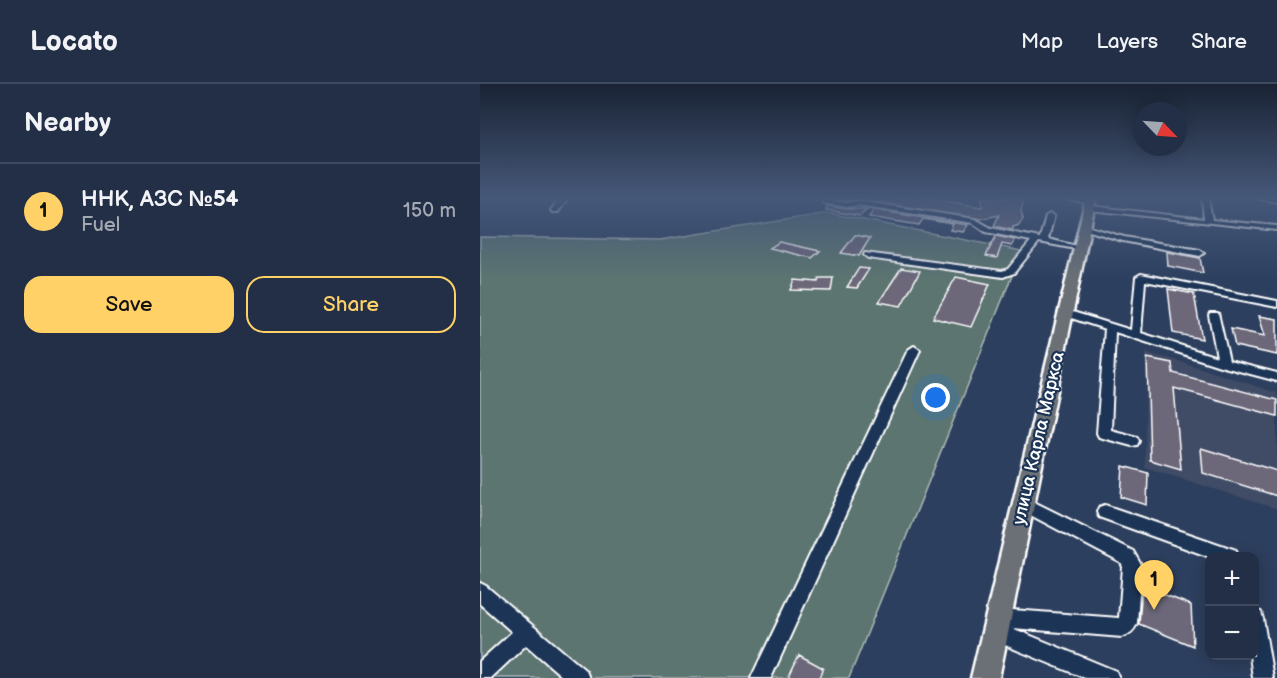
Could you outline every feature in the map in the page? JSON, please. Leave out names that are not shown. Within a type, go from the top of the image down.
[{"type":"highway","name":"улица Карла Маркса","points":[[985,678],[1086,226]]},
{"type":"street","points":[[982,226],[989,230],[1081,248]]},
{"type":"street","points":[[868,255],[1003,274],[1011,272],[1040,241],[1046,226]]},
{"type":"street","points":[[1108,226],[1123,239],[1200,253]]},
{"type":"street","points":[[1251,226],[1277,228]]},
{"type":"street","points":[[1136,335],[1141,277],[1277,304]]},
{"type":"street","points":[[1066,313],[1224,363],[1277,377]]},
{"type":"street","points":[[1214,315],[1216,338],[1224,363]]},
{"type":"street","points":[[1110,327],[1104,433],[1132,441]]},
{"type":"street","points":[[761,678],[914,350]]},
{"type":"street","points":[[997,625],[1122,628],[1128,623],[1132,565],[1127,557],[1024,504]]},
{"type":"street","points":[[1105,512],[1219,552]]},
{"type":"street","points":[[480,592],[579,678]]},
{"type":"street","points":[[997,625],[1109,678]]},
{"type":"street","points":[[480,675],[525,633]]},
{"type":"street","points":[[1259,652],[1263,678]]},
{"type":"shaded area","points":[[1146,353],[1179,361],[1277,393],[1277,509],[1145,467]]},
{"type":"green space","points":[[749,226],[893,226],[1022,251],[849,678],[480,678],[480,237],[660,240]]},
{"type":"building","points":[[952,226],[967,226],[963,232],[950,230]]},
{"type":"building","points":[[994,226],[1017,226],[1013,227],[1013,230]]},
{"type":"building","points":[[855,235],[870,238],[859,256],[841,253]]},
{"type":"building","points":[[996,236],[1015,240],[1012,246],[1002,244],[997,258],[986,256]]},
{"type":"building","points":[[779,242],[820,251],[812,258],[770,248]]},
{"type":"building","points":[[1167,252],[1200,258],[1203,273],[1168,266]]},
{"type":"building","points":[[859,268],[869,269],[857,288],[847,287]]},
{"type":"building","points":[[901,268],[920,271],[901,306],[879,302]]},
{"type":"building","points":[[956,277],[990,284],[971,327],[933,318]]},
{"type":"building","points":[[819,278],[833,278],[831,291],[791,290],[795,280],[818,282]]},
{"type":"building","points":[[1168,289],[1194,294],[1202,339],[1173,333]]},
{"type":"building","points":[[1259,316],[1277,319],[1277,355],[1235,346],[1231,329],[1265,336]]},
{"type":"building","points":[[1147,358],[1172,363],[1173,373],[1277,400],[1277,416],[1174,388],[1181,469],[1150,460]]},
{"type":"building","points":[[1201,448],[1277,471],[1277,496],[1203,473]]},
{"type":"building","points":[[1123,466],[1148,473],[1147,505],[1121,497]]},
{"type":"building","points":[[1142,586],[1191,605],[1193,646],[1139,624]]},
{"type":"building","points":[[799,655],[823,668],[819,678],[788,678]]},
{"type":"place","name":"ННК, АЗС №54","points":[[1154,610]]}]
